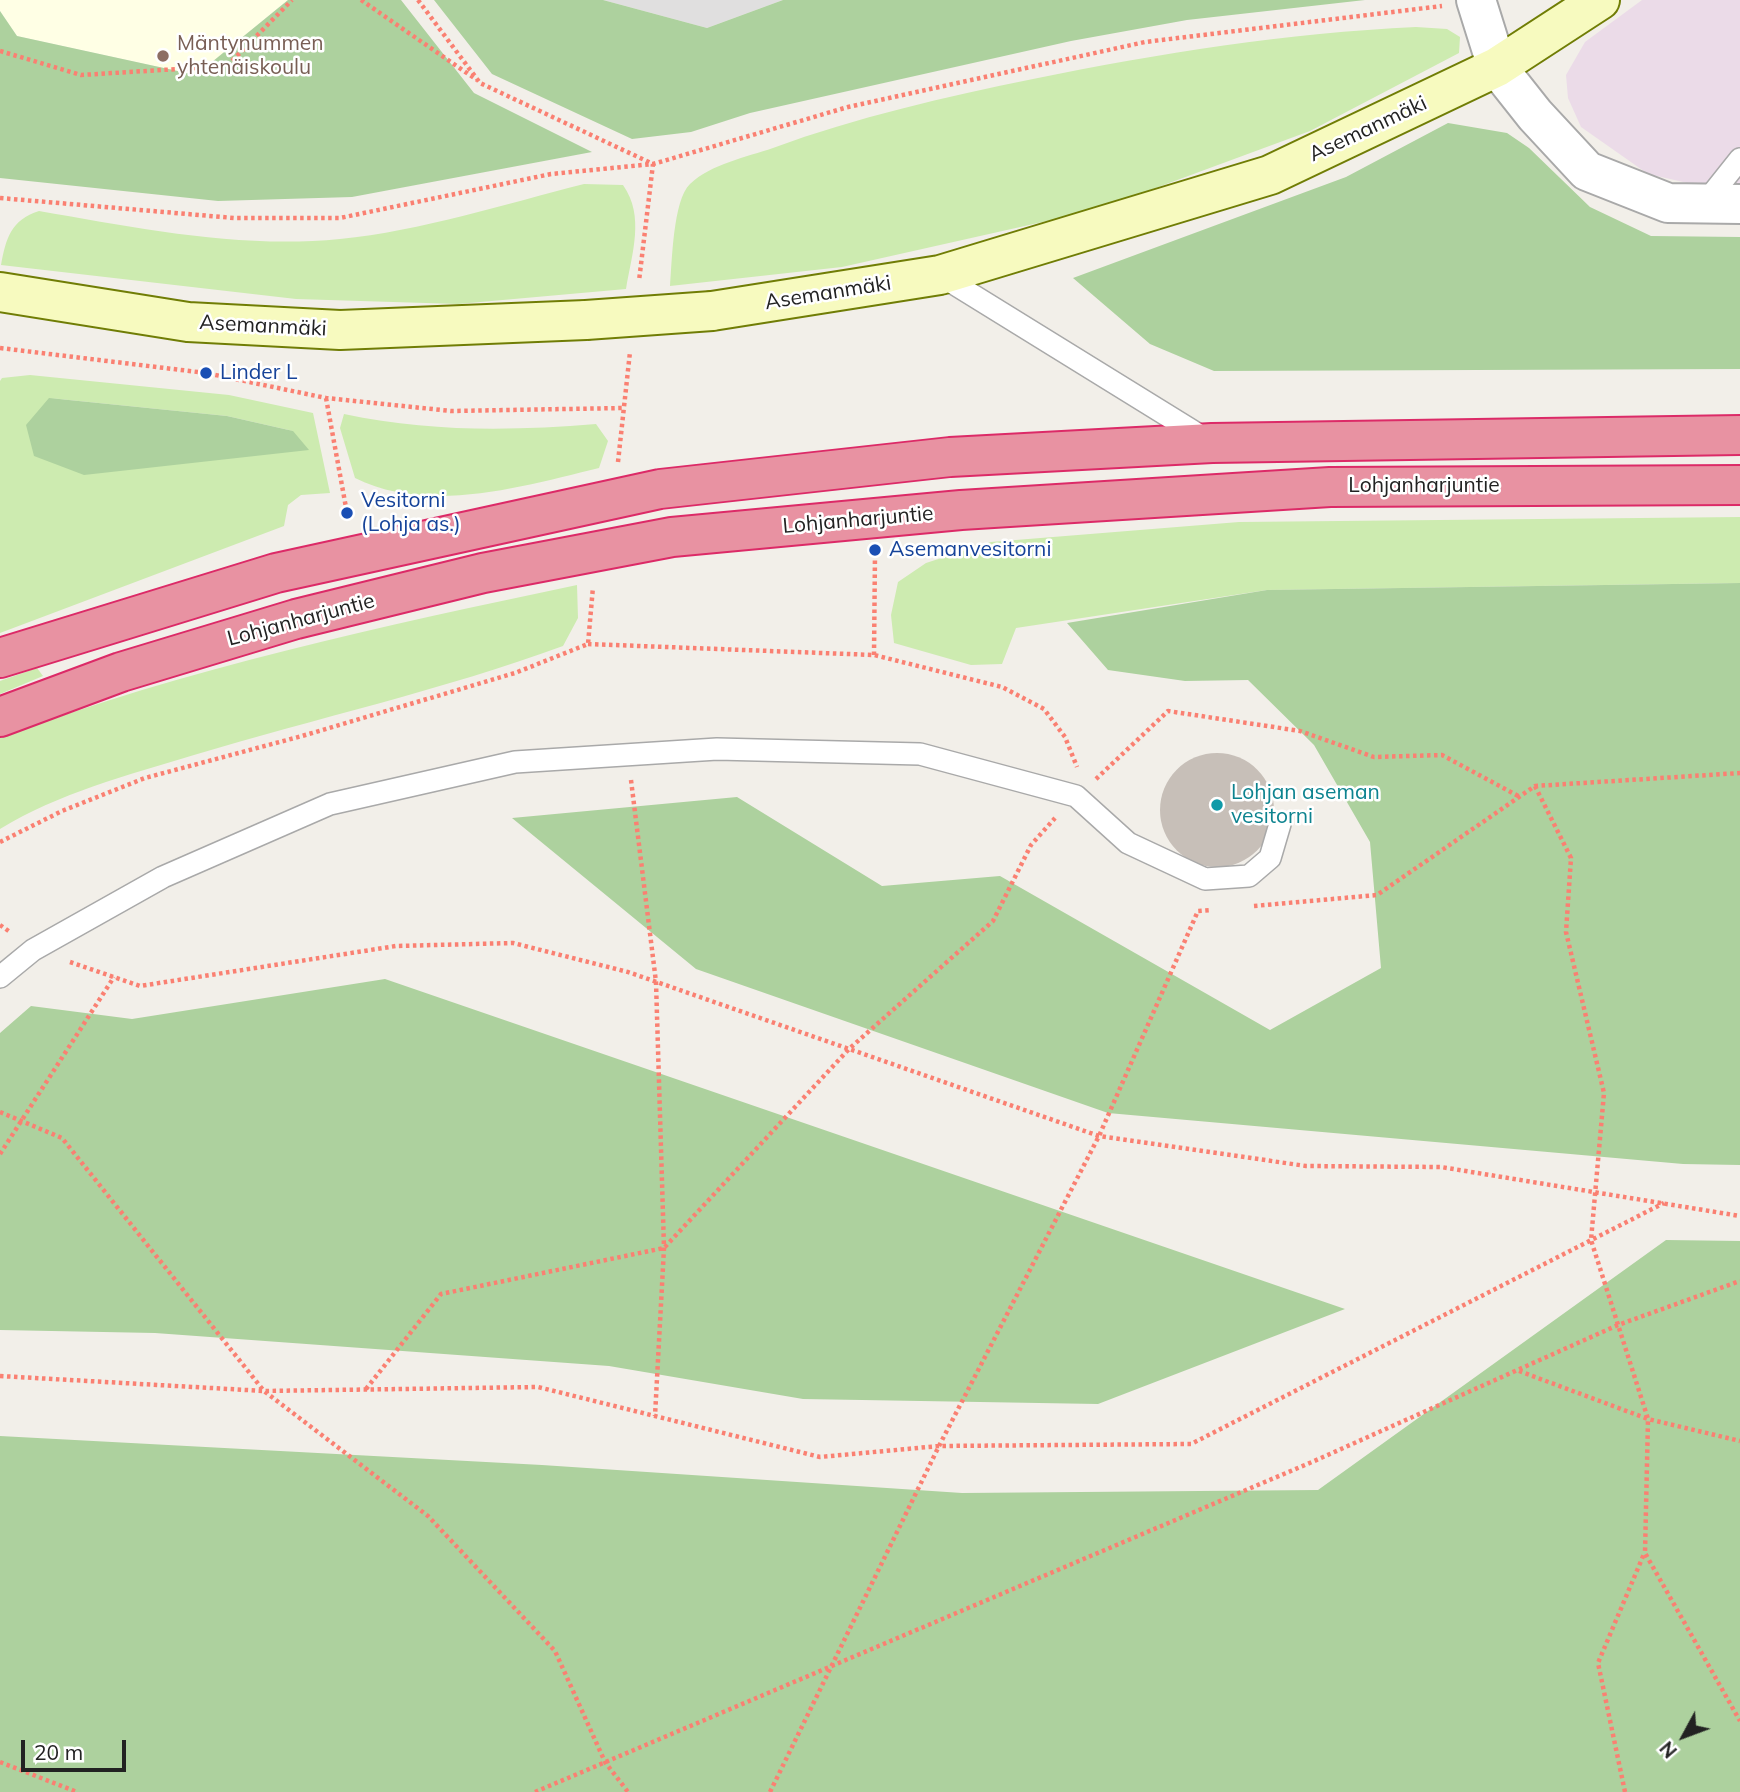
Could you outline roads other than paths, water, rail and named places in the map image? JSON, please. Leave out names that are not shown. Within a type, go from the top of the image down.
[{"type":"highway","points":[[0,658],[276,573],[660,489],[950,457],[1212,443],[1740,435]]},
{"type":"highway","name":"Lohjanharjuntie","points":[[0,717],[121,672],[296,619],[482,573],[673,537],[961,510],[1330,487],[1740,485]]},
{"type":"street","name":"Asemanmäki","points":[[0,292],[188,322],[340,330],[712,312],[940,275],[1270,175],[1497,67],[1600,0]]},
{"type":"street","points":[[1476,1],[1497,67],[1535,115],[1587,171],[1668,203],[1723,203]]},
{"type":"lane","points":[[1723,203],[1740,159]]},
{"type":"lane","points":[[940,275],[1212,443]]},
{"type":"lane","points":[[0,977],[33,950],[163,877],[330,804],[515,762],[717,749],[919,754],[1076,796],[1128,843],[1205,879],[1249,876],[1270,858],[1279,824]]},
{"type":"place","name":"Mäntynummen yhtenäiskoulu","points":[[163,56]]},
{"type":"place","name":"Linder L","points":[[206,373]]},
{"type":"place","name":"Vesitorni (Lohja as.)","points":[[347,513]]},
{"type":"place","name":"Asemanvesitorni","points":[[875,550]]},
{"type":"place","name":"Lohjan aseman vesitorni","points":[[1217,805]]}]
